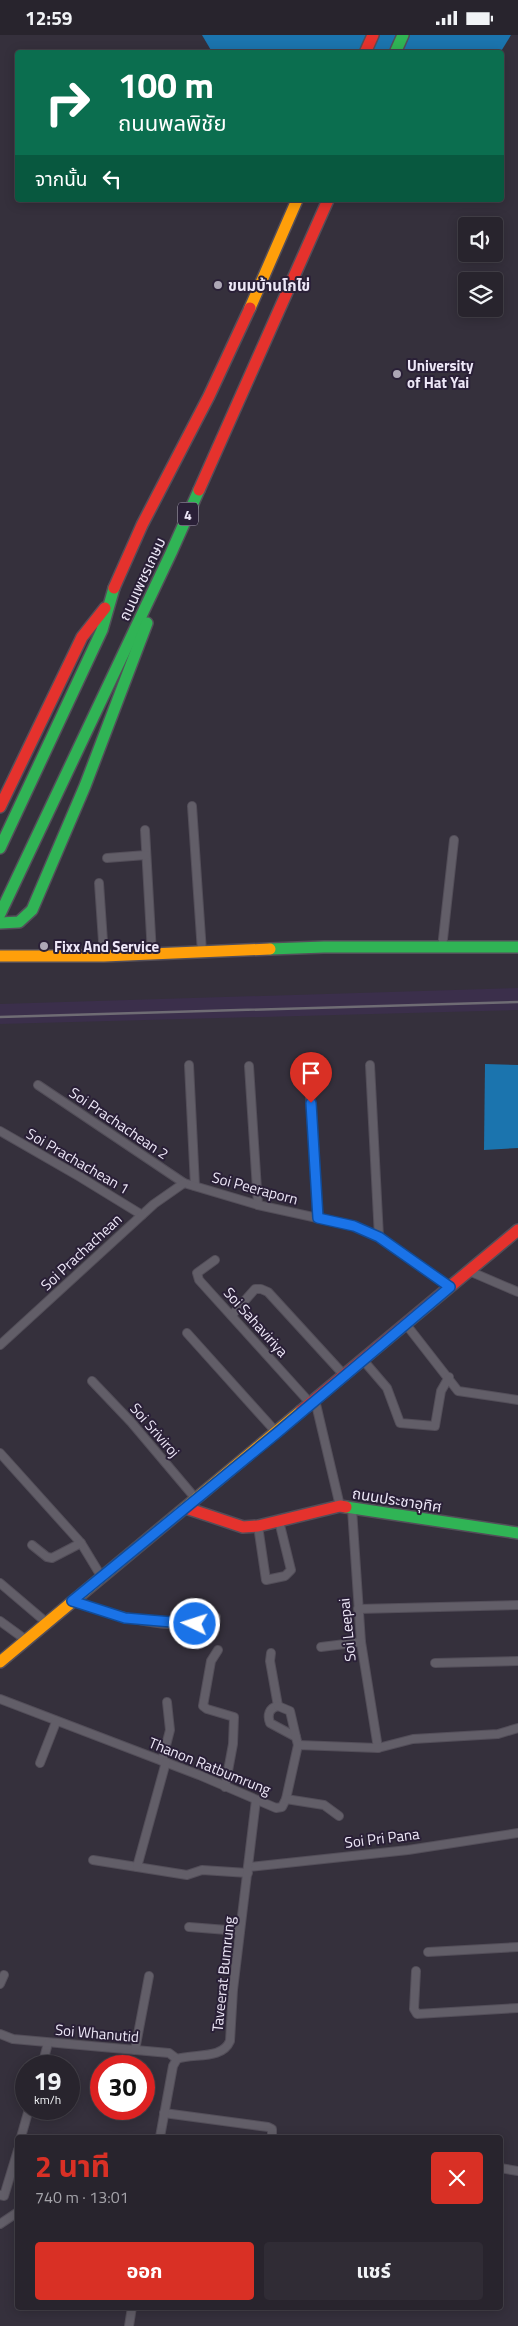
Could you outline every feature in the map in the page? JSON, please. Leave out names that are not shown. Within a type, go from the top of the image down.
[{"type":"main road","points":[[366,50],[373,35]]},
{"type":"main road","points":[[396,50],[403,35]]},
{"type":"main road","name":"ถนนเพชรเกษม","points":[[0,848],[102,630],[108,603],[123,566],[196,421],[296,202]]},
{"type":"main road","name":"ถนนเพชรเกษม","points":[[0,914],[171,553],[327,202]]},
{"type":"main road","points":[[0,923],[19,922],[32,910],[88,778],[140,643],[171,553]]},
{"type":"main road","points":[[0,807],[82,637],[108,603]]},
{"type":"main road","points":[[0,957],[104,957],[324,947],[518,947]]},
{"type":"main road","points":[[0,1662],[277,1433],[405,1323],[518,1230]]},
{"type":"main road","name":"ถนนประชาอุทิศ","points":[[186,1507],[226,1523],[243,1527],[258,1526],[346,1508],[518,1533]]},
{"type":"street","points":[[192,806],[202,952]]},
{"type":"street","points":[[145,830],[152,954]]},
{"type":"street","points":[[442,948],[454,840]]},
{"type":"street","points":[[107,858],[146,855]]},
{"type":"street","points":[[100,883],[104,957]]},
{"type":"street","points":[[189,1065],[195,1186]]},
{"type":"street","points":[[308,1065],[318,1218]]},
{"type":"street","points":[[370,1065],[375,1093],[379,1237]]},
{"type":"street","points":[[249,1066],[258,1205]]},
{"type":"street","name":"Soi Prachachean 2","points":[[38,1085],[184,1183]]},
{"type":"street","name":"Soi Prachachean 1","points":[[0,1131],[142,1215]]},
{"type":"street","name":"Soi Peeraporn","points":[[184,1183],[258,1205],[354,1226],[379,1237],[450,1287]]},
{"type":"street","name":"Soi Prachachean","points":[[0,1345],[142,1215],[184,1183]]},
{"type":"street","name":"Soi Sahaviriya","points":[[215,1260],[197,1273],[197,1276],[313,1402]]},
{"type":"street","points":[[469,1271],[518,1292]]},
{"type":"street","points":[[232,1315],[255,1289],[268,1292],[344,1375]]},
{"type":"street","points":[[405,1323],[449,1377],[458,1391],[518,1400]]},
{"type":"street","points":[[187,1333],[277,1433]]},
{"type":"street","points":[[363,1360],[387,1388],[400,1423],[435,1426],[441,1391],[449,1377]]},
{"type":"street","name":"Soi Sriviroj","points":[[92,1381],[131,1422],[196,1499]]},
{"type":"street","name":"Soi Leepai","points":[[313,1402],[346,1508],[361,1642],[378,1748]]},
{"type":"street","points":[[0,1453],[80,1543],[102,1576]]},
{"type":"street","points":[[258,1526],[266,1580],[284,1576],[291,1570],[280,1521]]},
{"type":"street","points":[[32,1545],[47,1557],[52,1558],[58,1557],[80,1543]]},
{"type":"street","points":[[0,1583],[47,1623]]},
{"type":"street","points":[[72,1601],[125,1618],[195,1624],[216,1617]]},
{"type":"street","points":[[358,1609],[518,1605]]},
{"type":"street","points":[[0,1621],[26,1640]]},
{"type":"street","points":[[321,1647],[361,1642]]},
{"type":"street","points":[[218,1650],[211,1661],[203,1706],[234,1717],[233,1744],[225,1787]]},
{"type":"street","points":[[271,1653],[270,1661],[278,1706]]},
{"type":"street","points":[[435,1663],[518,1661]]},
{"type":"street","name":"Thanon Ratbumrung","points":[[0,1699],[56,1722],[164,1761],[276,1808],[282,1807],[286,1799],[297,1741]]},
{"type":"street","points":[[137,1867],[148,1829],[170,1730],[168,1702]]},
{"type":"street","points":[[297,1741],[290,1711],[278,1706],[272,1707],[269,1712],[270,1723],[297,1741],[378,1748],[413,1739],[498,1734],[518,1728]]},
{"type":"street","points":[[40,1763],[56,1722]]},
{"type":"street","points":[[286,1799],[324,1805],[339,1816]]},
{"type":"street","name":"Taveerat Bumrung","points":[[177,2059],[220,2053],[226,2049],[230,2041],[240,1931],[256,1800]]},
{"type":"street","name":"Soi Pri Pana","points":[[93,1860],[187,1875],[202,1870],[248,1870],[408,1850],[518,1833]]},
{"type":"street","points":[[190,1927],[240,1931]]},
{"type":"street","points":[[428,1953],[518,1947]]},
{"type":"street","points":[[416,1971],[414,2009],[417,2014],[518,2009]]},
{"type":"street","points":[[0,1983],[4,1975]]},
{"type":"street","points":[[135,2050],[149,1976]]},
{"type":"street","name":"Soi Whanutid","points":[[0,2034],[13,2039],[48,2043],[169,2053],[177,2059]]},
{"type":"street","points":[[45,2055],[48,2043]]},
{"type":"street","points":[[160,2135],[173,2065],[177,2059]]},
{"type":"street","points":[[164,2113],[268,2127],[272,2129],[272,2135]]},
{"type":"street","points":[[22,2135],[26,2120]]},
{"type":"street","points":[[0,2195],[4,2196],[15,2160]]},
{"type":"street","points":[[503,2169],[518,2171]]},
{"type":"street","points":[[0,2224],[15,2214]]},
{"type":"street","points":[[129,2326],[132,2310]]},
{"type":"shaded area","points":[[518,988],[518,1010],[0,1024],[0,1004]]},
{"type":"water","points":[[202,35],[511,35],[502,50],[211,50]]},
{"type":"water","points":[[485,1064],[518,1065],[518,1148],[484,1150]]},
{"type":"railway","points":[[0,1017],[518,1002]]},
{"type":"traffic: fast","points":[[396,50],[403,35]]},
{"type":"traffic: fast","points":[[0,914],[199,490]]},
{"type":"traffic: fast","points":[[0,848],[102,630],[114,588]]},
{"type":"traffic: fast","points":[[0,923],[19,922],[32,910],[85,786],[147,623]]},
{"type":"traffic: fast","points":[[270,949],[324,947],[518,947]]},
{"type":"traffic: fast","points":[[346,1507],[518,1533]]},
{"type":"traffic: slow","points":[[250,308],[296,202]]},
{"type":"traffic: slow","points":[[0,956],[104,956],[270,949]]},
{"type":"traffic: slow","points":[[0,1662],[301,1411]]},
{"type":"traffic: jam","points":[[366,50],[373,35]]},
{"type":"traffic: jam","points":[[199,490],[327,202]]},
{"type":"traffic: jam","points":[[114,588],[142,525],[209,396],[250,308]]},
{"type":"traffic: jam","points":[[0,807],[82,637],[105,608]]},
{"type":"traffic: jam","points":[[301,1411],[518,1230]]},
{"type":"traffic: jam","points":[[186,1508],[243,1527],[258,1526],[340,1506],[346,1507]]},
{"type":"place","name":"ขนมบ้านโกไข่","points":[[218,285]]},
{"type":"place","name":"University of Hat Yai","points":[[397,374]]},
{"type":"place","name":"Fixx And Service","points":[[44,946]]},
{"type":"route","points":[[195,1624],[125,1618],[72,1601],[277,1433],[405,1323],[450,1287],[379,1237],[354,1226],[318,1218],[311,1103]]}]
